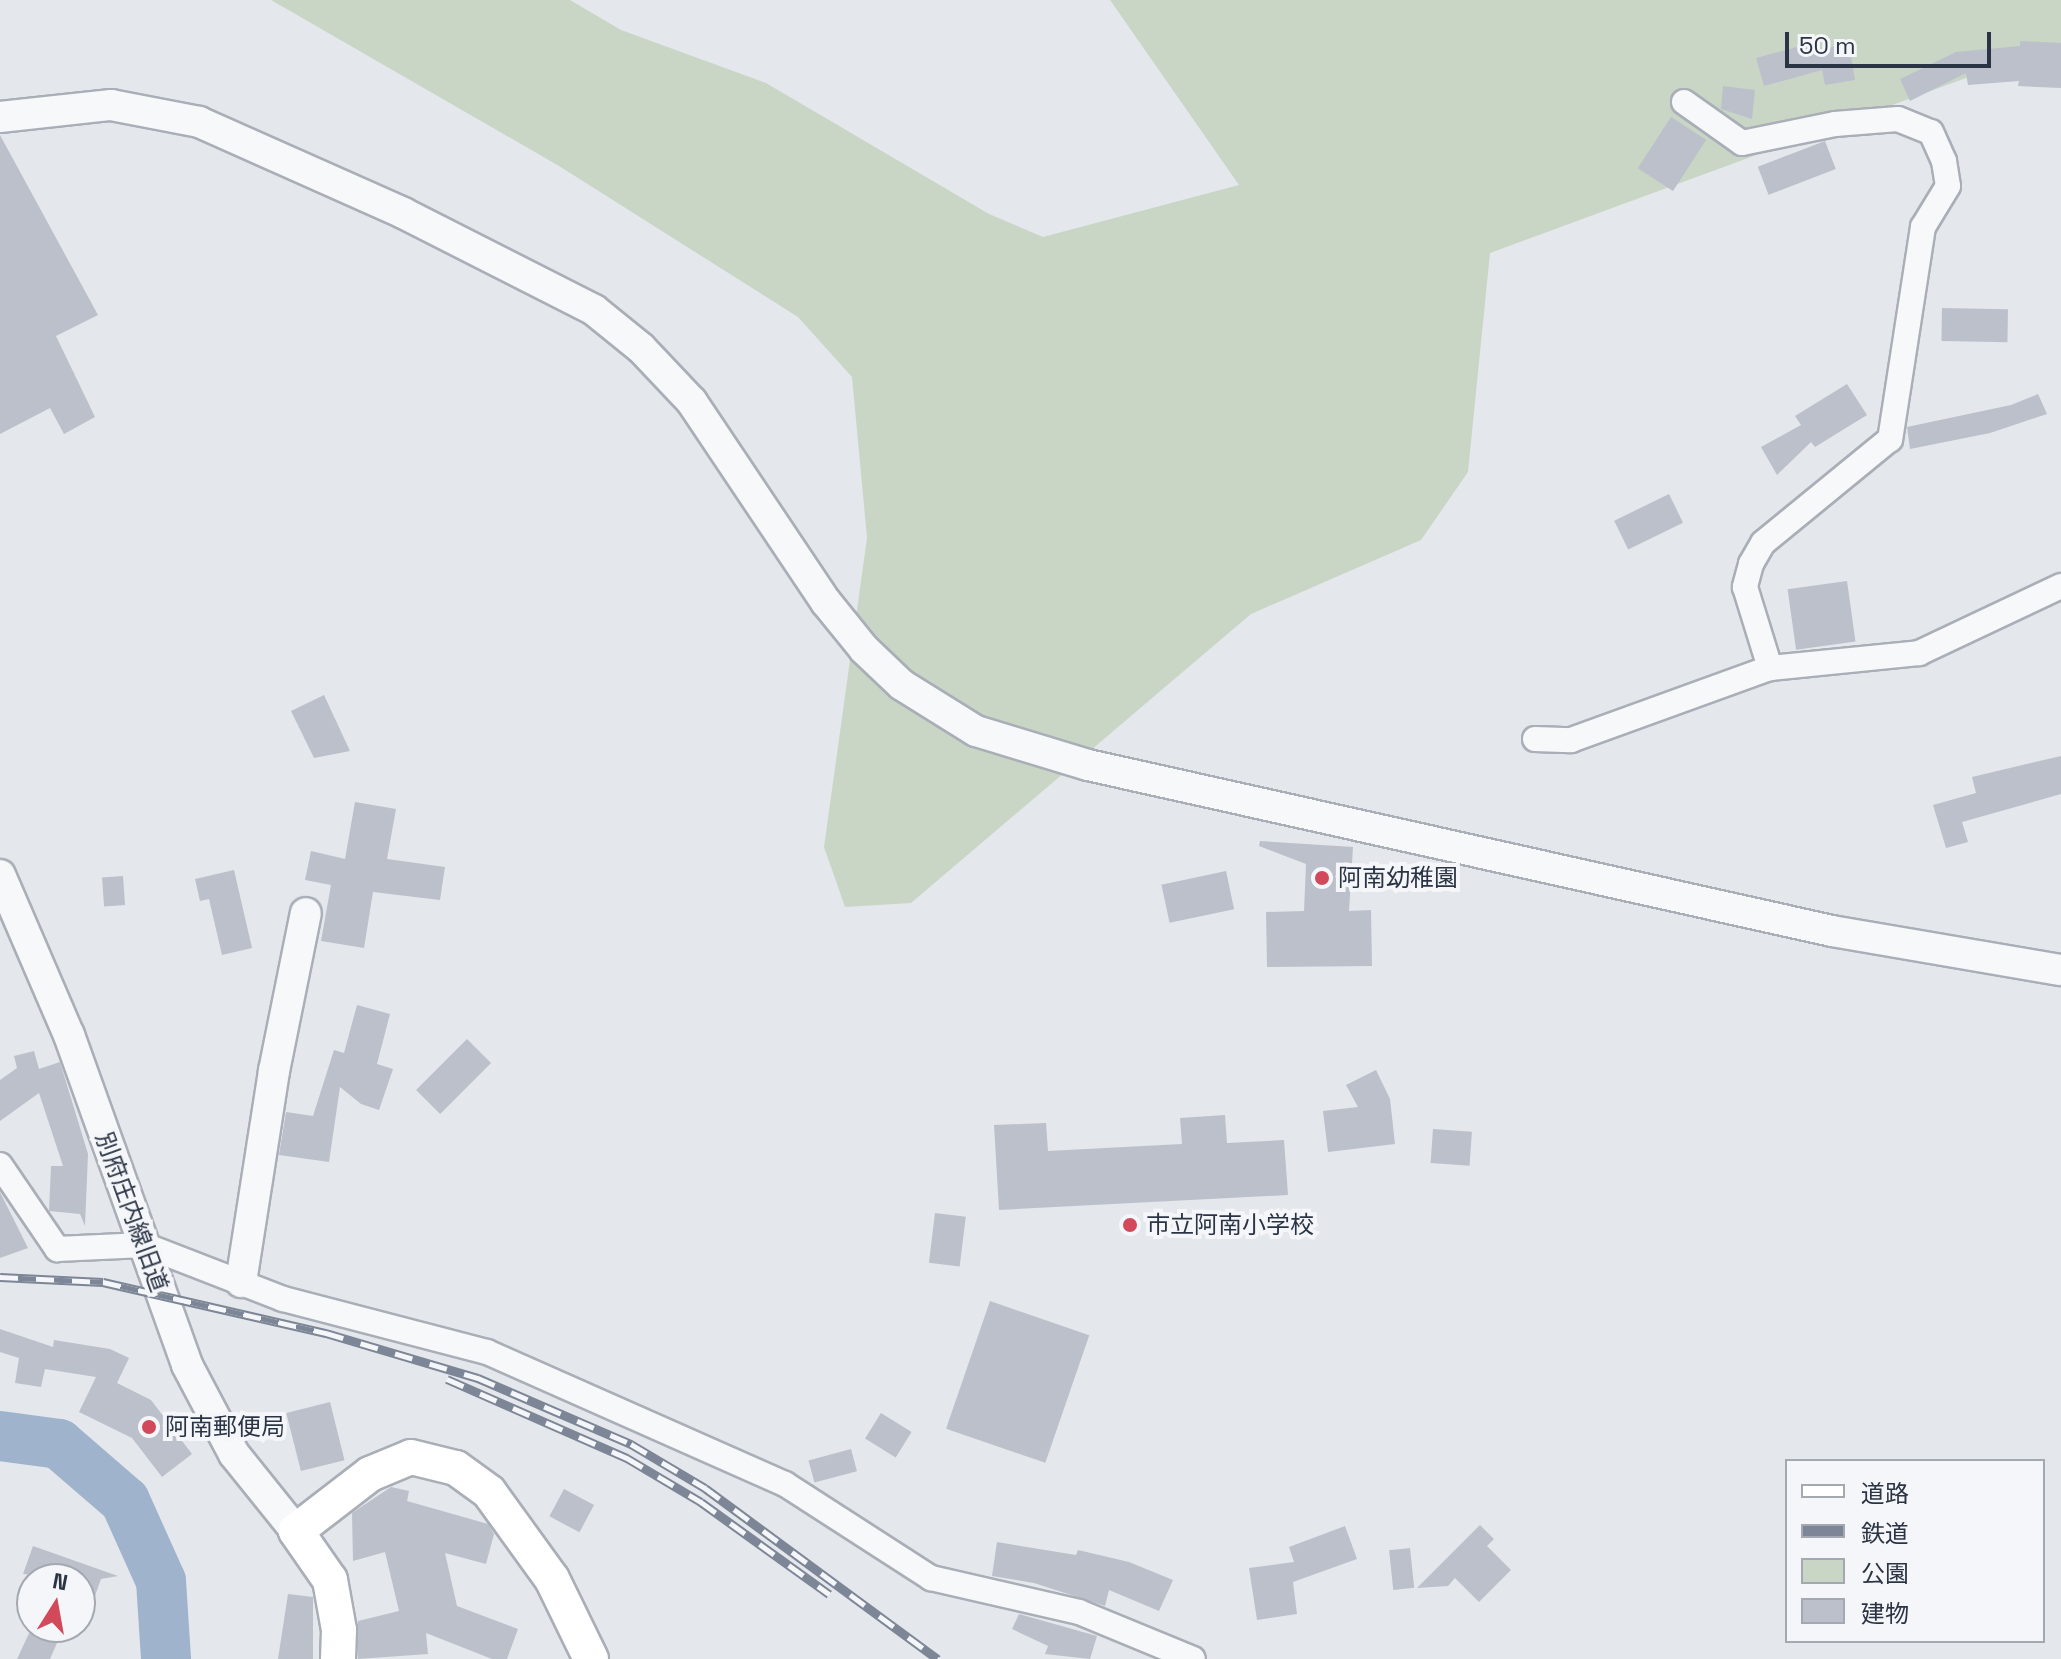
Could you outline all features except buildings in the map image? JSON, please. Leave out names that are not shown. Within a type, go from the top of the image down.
[{"type":"main road","points":[[338,1659],[339,1630],[330,1580],[296,1531],[370,1474],[398,1459],[428,1458],[456,1468],[489,1492],[552,1579],[591,1659]]},
{"type":"street","points":[[1684,102],[1742,143],[1835,124],[1898,119],[1931,132],[1944,161],[1948,186],[1923,227],[1890,439],[1763,543],[1751,564],[1745,587],[1770,668]]},
{"type":"street","points":[[0,117],[111,105],[199,122],[416,219],[594,310],[641,348],[692,402],[826,602],[864,649],[902,685],[976,731],[1088,765],[1816,927],[1947,954],[2061,970]]},
{"type":"street","points":[[1535,739],[1571,740],[1770,668],[1919,653],[2061,586]]},
{"type":"street","name":"別府庄内線旧道","points":[[0,875],[69,1035],[187,1365],[217,1427],[296,1531]]},
{"type":"street","points":[[241,1282],[274,1071],[306,913]]},
{"type":"street","points":[[0,1165],[57,1249],[144,1245],[283,1299],[487,1352],[785,1484],[931,1578],[1079,1612],[1193,1659]]},
{"type":"green space","points":[[271,0],[570,0],[621,30],[766,83],[989,214],[1043,237],[1239,185],[1110,0],[2061,0],[2061,43],[1490,253],[1468,472],[1421,540],[1251,614],[911,903],[845,907],[824,847],[867,538],[852,377],[798,317],[559,166]]},
{"type":"waterway","points":[[0,1436],[59,1444],[125,1501],[161,1581],[166,1659]]},
{"type":"railway","points":[[0,1277],[103,1282],[326,1333],[478,1378],[631,1444],[705,1488],[938,1659]]},
{"type":"railway","points":[[447,1379],[627,1458],[701,1502],[829,1594]]},
{"type":"place","name":"阿南幼稚園","points":[[1322,878]]},
{"type":"place","name":"市立阿南小学校","points":[[1130,1225]]},
{"type":"place","name":"阿南郵便局","points":[[149,1427]]}]
